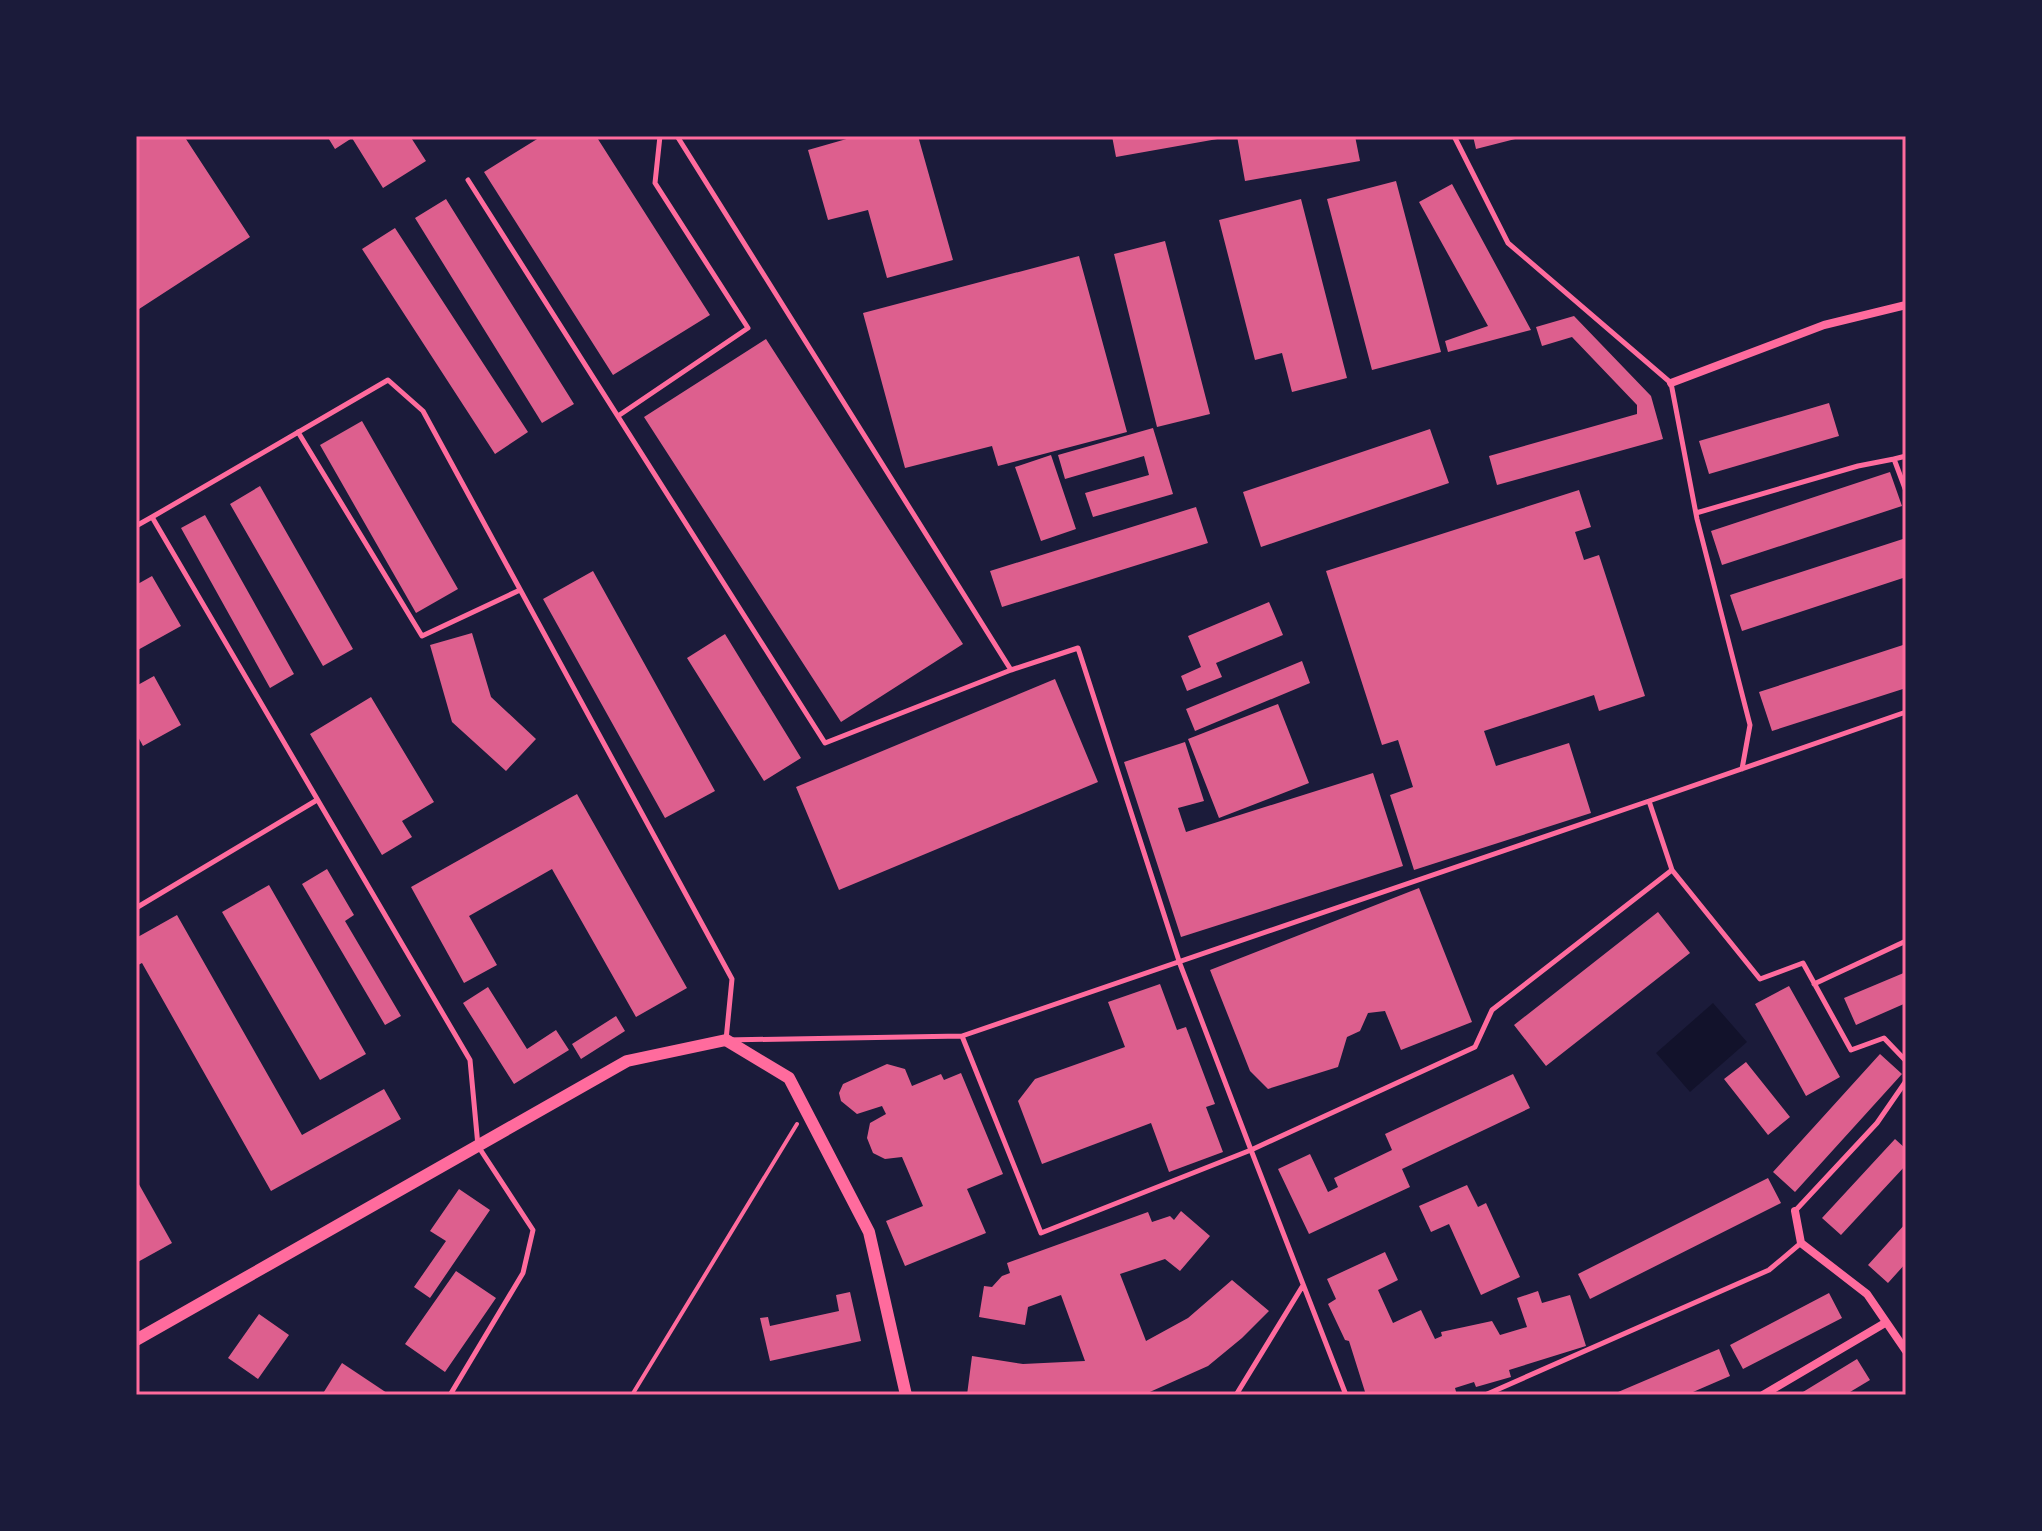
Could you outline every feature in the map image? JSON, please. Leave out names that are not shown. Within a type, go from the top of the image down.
[{"type":"street","points":[[1671,383],[1824,325],[1906,305]]},
{"type":"street","points":[[136,1340],[627,1061],[726,1040],[789,1078],[869,1232],[906,1395]]},
{"type":"street","points":[[1795,1211],[1801,1243],[1867,1294],[1906,1351]]},
{"type":"street","points":[[1763,1395],[1780,1391],[1885,1323]]},
{"type":"lane","points":[[618,416],[748,328],[655,183],[660,136]]},
{"type":"lane","points":[[677,136],[1011,670]]},
{"type":"lane","points":[[1454,136],[1508,243],[1671,383],[1696,513],[1750,725],[1742,769]]},
{"type":"lane","points":[[468,180],[825,743],[1011,670],[1078,648],[1180,964],[1346,1395]]},
{"type":"lane","points":[[136,526],[388,380],[423,411],[732,979],[726,1040],[962,1036],[1180,964],[1906,712]]},
{"type":"lane","points":[[298,432],[422,636],[520,590]]},
{"type":"lane","points":[[1696,513],[1858,466],[1906,456]]},
{"type":"lane","points":[[1894,459],[1906,491]]},
{"type":"lane","points":[[152,517],[470,1060],[478,1146],[533,1230],[523,1273],[450,1395]]},
{"type":"lane","points":[[136,908],[317,799]]},
{"type":"lane","points":[[1649,801],[1672,870],[1760,979],[1803,963],[1851,1050],[1884,1038],[1906,1061]]},
{"type":"lane","points":[[962,1036],[1041,1233],[1251,1150],[1475,1047],[1492,1010],[1672,870]]},
{"type":"lane","points":[[1814,984],[1906,941]]},
{"type":"lane","points":[[1795,1211],[1877,1123],[1906,1081]]},
{"type":"lane","points":[[1485,1395],[1769,1270],[1801,1243]]},
{"type":"lane","points":[[1236,1395],[1303,1286]]},
{"type":"path","points":[[632,1395],[806,1109]]},
{"type":"shaded area","points":[[1713,1003],[1747,1042],[1690,1092],[1656,1053]]},
{"type":"building","points":[[136,136],[184,136],[250,237],[136,311]]},
{"type":"building","points":[[327,136],[410,136],[426,161],[383,188],[352,138],[335,149]]},
{"type":"building","points":[[542,136],[596,136],[710,315],[613,375],[484,172]]},
{"type":"building","points":[[857,136],[918,136],[953,260],[887,278],[868,210],[828,220],[808,150]]},
{"type":"building","points":[[1112,136],[1223,136],[1223,138],[1116,157]]},
{"type":"building","points":[[1237,136],[1355,136],[1360,161],[1245,181]]},
{"type":"building","points":[[1473,136],[1523,136],[1523,137],[1476,149]]},
{"type":"building","points":[[1396,181],[1441,352],[1372,370],[1327,199]]},
{"type":"building","points":[[1452,184],[1531,330],[1448,352],[1445,341],[1488,326],[1419,202]]},
{"type":"building","points":[[446,199],[574,404],[542,423],[415,218]]},
{"type":"building","points":[[1301,199],[1347,378],[1292,392],[1282,353],[1255,360],[1219,220]]},
{"type":"building","points":[[395,228],[528,432],[495,454],[362,249]]},
{"type":"building","points":[[1165,241],[1210,414],[1157,427],[1114,254]]},
{"type":"building","points":[[1079,256],[1127,432],[998,466],[992,446],[905,468],[863,313]]},
{"type":"building","points":[[1574,316],[1651,396],[1663,439],[1497,485],[1489,456],[1637,414],[1637,405],[1572,337],[1542,346],[1536,327]]},
{"type":"building","points":[[766,339],[963,644],[841,722],[644,417]]},
{"type":"building","points":[[1829,403],[1839,436],[1709,474],[1699,441]]},
{"type":"building","points":[[362,421],[458,589],[416,613],[320,445]]},
{"type":"building","points":[[1153,428],[1173,494],[1093,517],[1085,493],[1149,475],[1144,456],[1065,479],[1058,455]]},
{"type":"building","points":[[1430,429],[1449,483],[1261,547],[1243,492]]},
{"type":"building","points":[[1051,455],[1076,529],[1041,541],[1015,467]]},
{"type":"building","points":[[1890,472],[1902,506],[1722,565],[1711,531]]},
{"type":"building","points":[[260,486],[353,649],[323,666],[230,504]]},
{"type":"building","points":[[1579,490],[1591,527],[1575,532],[1584,560],[1599,555],[1645,696],[1599,711],[1594,695],[1484,731],[1496,766],[1569,743],[1591,813],[1414,870],[1390,795],[1413,787],[1398,740],[1382,745],[1326,571]]},
{"type":"building","points":[[1196,507],[1208,543],[1002,607],[990,571]]},
{"type":"building","points":[[205,515],[294,674],[270,688],[181,528]]},
{"type":"building","points":[[1906,538],[1906,577],[1742,631],[1730,595]]},
{"type":"building","points":[[593,571],[715,791],[665,818],[543,599]]},
{"type":"building","points":[[152,576],[181,626],[136,651],[136,585]]},
{"type":"building","points":[[1269,602],[1283,635],[1216,663],[1222,677],[1187,691],[1181,676],[1201,667],[1188,636]]},
{"type":"building","points":[[472,633],[491,697],[536,739],[506,771],[452,722],[430,645]]},
{"type":"building","points":[[725,634],[801,758],[764,781],[687,658]]},
{"type":"building","points":[[1906,644],[1906,688],[1772,731],[1759,692]]},
{"type":"building","points":[[1302,661],[1310,683],[1195,731],[1186,709]]},
{"type":"building","points":[[154,676],[181,725],[143,746],[136,733],[136,686]]},
{"type":"building","points":[[1055,679],[1098,782],[839,890],[796,787]]},
{"type":"building","points":[[371,697],[434,802],[402,821],[412,837],[382,855],[310,734]]},
{"type":"building","points":[[1278,704],[1309,783],[1219,818],[1188,739]]},
{"type":"building","points":[[1185,742],[1204,801],[1178,808],[1186,832],[1373,773],[1403,866],[1181,937],[1124,762]]},
{"type":"building","points":[[577,794],[687,988],[636,1017],[552,869],[469,916],[497,965],[464,983],[411,887]]},
{"type":"building","points":[[327,869],[354,915],[345,921],[401,1016],[385,1025],[302,884]]},
{"type":"building","points":[[269,885],[366,1054],[320,1080],[222,912]]},
{"type":"building","points":[[1419,888],[1472,1022],[1401,1050],[1385,1011],[1368,1013],[1360,1031],[1347,1037],[1338,1067],[1268,1089],[1250,1071],[1210,970]]},
{"type":"building","points":[[1658,912],[1690,953],[1546,1066],[1514,1025]]},
{"type":"building","points":[[177,915],[302,1135],[384,1089],[401,1119],[271,1191],[142,963],[136,966],[136,938]]},
{"type":"building","points":[[1906,972],[1906,1003],[1856,1025],[1844,998]]},
{"type":"building","points":[[1160,984],[1177,1030],[1186,1027],[1215,1104],[1206,1107],[1223,1152],[1169,1172],[1151,1123],[1042,1164],[1018,1101],[1035,1079],[1125,1047],[1108,1002]]},
{"type":"building","points":[[1789,986],[1840,1077],[1806,1096],[1755,1004]]},
{"type":"building","points":[[488,987],[527,1049],[556,1030],[569,1050],[514,1084],[463,1003]]},
{"type":"building","points":[[616,1016],[625,1031],[581,1059],[572,1044]]},
{"type":"building","points":[[1880,1054],[1902,1074],[1795,1192],[1773,1172]]},
{"type":"building","points":[[1746,1062],[1790,1117],[1768,1135],[1724,1079]]},
{"type":"building","points":[[887,1064],[905,1069],[912,1086],[941,1074],[944,1080],[961,1073],[1003,1174],[967,1189],[986,1233],[905,1266],[886,1221],[923,1206],[902,1157],[885,1159],[873,1153],[867,1138],[870,1123],[886,1114],[882,1106],[857,1114],[841,1101],[839,1093],[843,1084]]},
{"type":"building","points":[[1513,1074],[1530,1108],[1402,1169],[1410,1187],[1309,1234],[1278,1169],[1310,1154],[1328,1192],[1338,1187],[1334,1178],[1392,1150],[1385,1134]]},
{"type":"building","points":[[1895,1139],[1906,1149],[1906,1165],[1841,1235],[1822,1218]]},
{"type":"building","points":[[1768,1178],[1781,1203],[1590,1299],[1578,1274]]},
{"type":"building","points":[[136,1179],[172,1243],[136,1263]]},
{"type":"building","points":[[1467,1185],[1478,1207],[1486,1203],[1520,1277],[1481,1295],[1449,1224],[1431,1232],[1419,1206]]},
{"type":"building","points":[[459,1189],[490,1210],[430,1298],[414,1287],[446,1241],[430,1231]]},
{"type":"building","points":[[1181,1211],[1210,1236],[1180,1271],[1165,1259],[1120,1274],[1146,1341],[1188,1318],[1232,1280],[1269,1311],[1242,1338],[1208,1366],[1143,1395],[967,1395],[972,1356],[1023,1364],[1085,1361],[1061,1295],[1028,1307],[1025,1325],[979,1317],[984,1286],[992,1287],[1002,1276],[1010,1273],[1007,1263],[1148,1212],[1152,1222],[1170,1216],[1174,1220]]},
{"type":"building","points":[[1906,1223],[1906,1263],[1888,1283],[1868,1265]]},
{"type":"building","points":[[1385,1252],[1398,1280],[1378,1290],[1393,1323],[1421,1310],[1435,1339],[1442,1336],[1441,1332],[1492,1321],[1500,1335],[1527,1327],[1517,1298],[1538,1291],[1542,1303],[1570,1295],[1586,1346],[1509,1370],[1511,1377],[1476,1387],[1474,1382],[1455,1388],[1457,1395],[1366,1395],[1349,1341],[1345,1340],[1328,1304],[1336,1299],[1327,1279]]},
{"type":"building","points":[[456,1271],[496,1298],[445,1372],[405,1344]]},
{"type":"building","points":[[850,1292],[861,1341],[770,1361],[760,1318],[768,1317],[770,1326],[839,1311],[836,1295]]},
{"type":"building","points":[[1829,1293],[1842,1318],[1743,1369],[1730,1345]]},
{"type":"building","points":[[259,1314],[289,1335],[258,1379],[228,1358]]},
{"type":"building","points":[[1719,1349],[1730,1376],[1686,1395],[1611,1395]]},
{"type":"building","points":[[1857,1359],[1870,1380],[1845,1395],[1798,1395]]},
{"type":"building","points":[[342,1363],[390,1395],[322,1395]]}]
